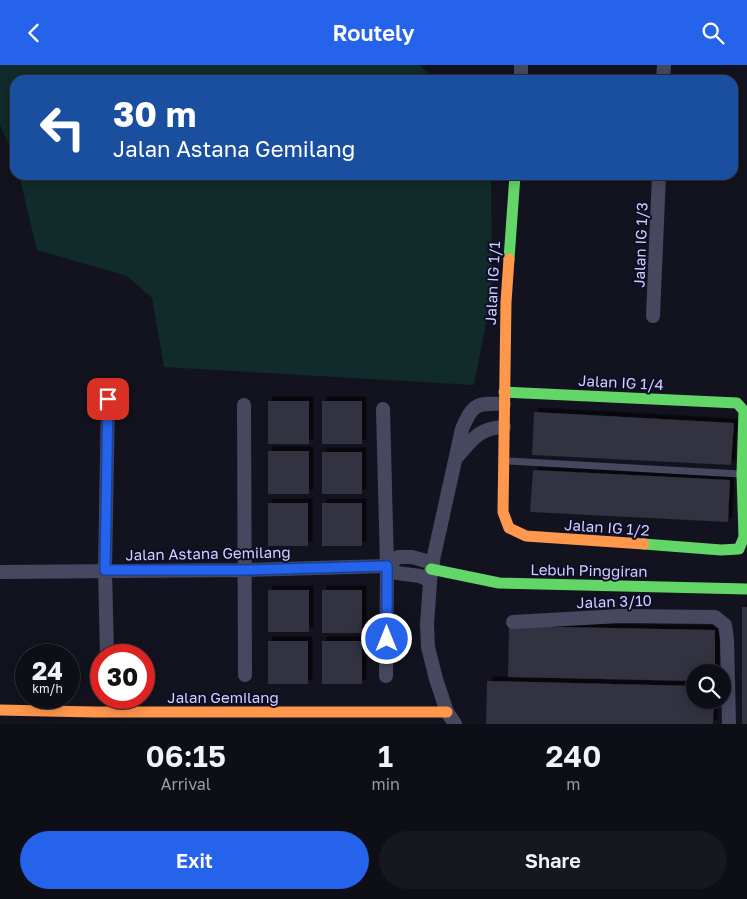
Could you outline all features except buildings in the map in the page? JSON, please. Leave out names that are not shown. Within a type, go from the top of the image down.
[{"type":"street","name":"Jalan IG 1/1","points":[[503,512],[506,302],[516,180]]},
{"type":"street","name":"Jalan IG 1/3","points":[[654,315],[659,180]]},
{"type":"street","name":"Jalan IG 1/4","points":[[504,398],[737,403],[742,406],[744,411],[742,474]]},
{"type":"street","points":[[451,718],[428,647],[427,624],[431,571],[462,429],[469,413],[482,403],[504,398]]},
{"type":"street","points":[[107,644],[105,570],[108,399]]},
{"type":"street","points":[[244,405],[245,675]]},
{"type":"street","points":[[383,409],[387,566],[386,676]]},
{"type":"street","points":[[456,459],[471,440],[482,431],[504,427]]},
{"type":"street","name":"Jalan IG 1/2","points":[[503,512],[509,528],[526,536],[722,550],[739,549],[744,537],[742,474]]},
{"type":"street","name":"Jalan Astana Gemilang","points":[[0,572],[244,570],[387,566],[396,573],[420,577],[431,571]]},
{"type":"street","name":"Lebuh Pinggiran","points":[[431,571],[499,583],[747,589]]},
{"type":"street","name":"Jalan 3/10","points":[[513,622],[620,615],[715,617],[725,625],[728,639],[728,724]]},
{"type":"street","name":"Jalan Gemilang","points":[[0,709],[99,716],[197,718],[451,718]]},
{"type":"lane","points":[[503,461],[742,474]]},
{"type":"green space","points":[[0,65],[420,65],[429,75],[10,75],[10,148],[0,125]]},
{"type":"green space","points":[[20,180],[491,180],[492,293],[474,385],[164,367],[152,298],[127,276],[37,250]]},
{"type":"traffic: fast","points":[[509,259],[515,180]]},
{"type":"traffic: fast","points":[[504,392],[737,403],[744,411],[742,474],[744,537],[739,549],[721,550],[644,544]]},
{"type":"traffic: fast","points":[[431,569],[499,583],[747,589]]},
{"type":"traffic: slow","points":[[509,259],[506,302],[503,512],[509,528],[526,536],[644,544]]},
{"type":"traffic: slow","points":[[0,710],[94,712],[447,712]]},
{"type":"route","points":[[108,399],[105,570],[244,570],[387,566],[387,639]]}]
